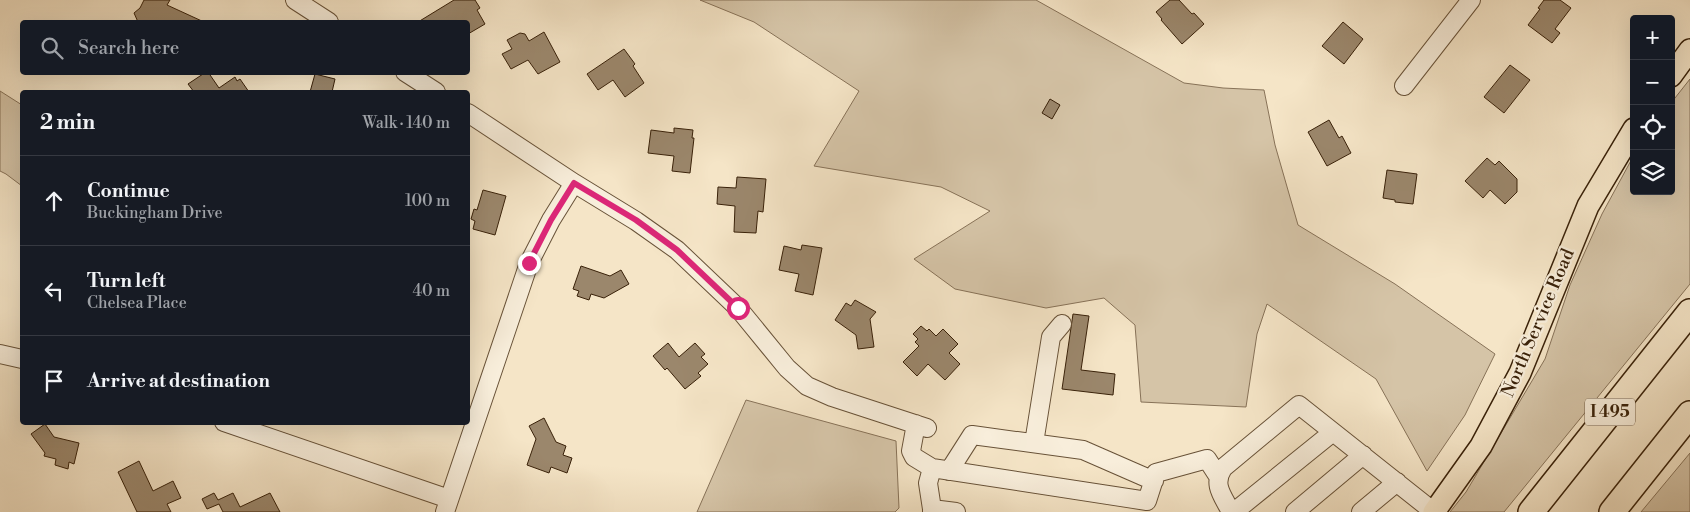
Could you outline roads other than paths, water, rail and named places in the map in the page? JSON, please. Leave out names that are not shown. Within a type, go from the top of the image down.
[{"type":"highway","name":"I 495","points":[[1531,512],[1690,312]]},
{"type":"highway","points":[[1612,512],[1690,414]]},
{"type":"main road","points":[[1675,71],[1690,50]]},
{"type":"main road","name":"North Service Road","points":[[1434,512],[1481,446],[1520,373],[1588,206],[1630,136]]},
{"type":"street","points":[[295,0],[326,20]]},
{"type":"street","points":[[1404,86],[1471,0]]},
{"type":"street","points":[[410,75],[433,90]]},
{"type":"street","points":[[470,114],[574,183],[636,220],[677,250],[738,308],[787,368],[807,386],[832,397],[922,426],[910,451],[914,457],[940,470],[1149,507],[1156,473],[1207,459],[1218,476]]},
{"type":"street","points":[[232,425],[447,506],[529,263],[551,220],[574,183]]},
{"type":"street","points":[[1034,443],[1051,337],[1062,324]]},
{"type":"street","points":[[0,354],[20,359]]},
{"type":"street","points":[[1333,432],[1233,512],[1217,485],[1218,476],[1223,468],[1299,406],[1333,432],[1363,455],[1398,482],[1434,512]]},
{"type":"street","points":[[956,512],[932,510],[928,483],[972,435],[1083,450],[1154,481]]},
{"type":"street","points":[[1295,512],[1363,455]]},
{"type":"street","points":[[1361,512],[1398,482]]}]
